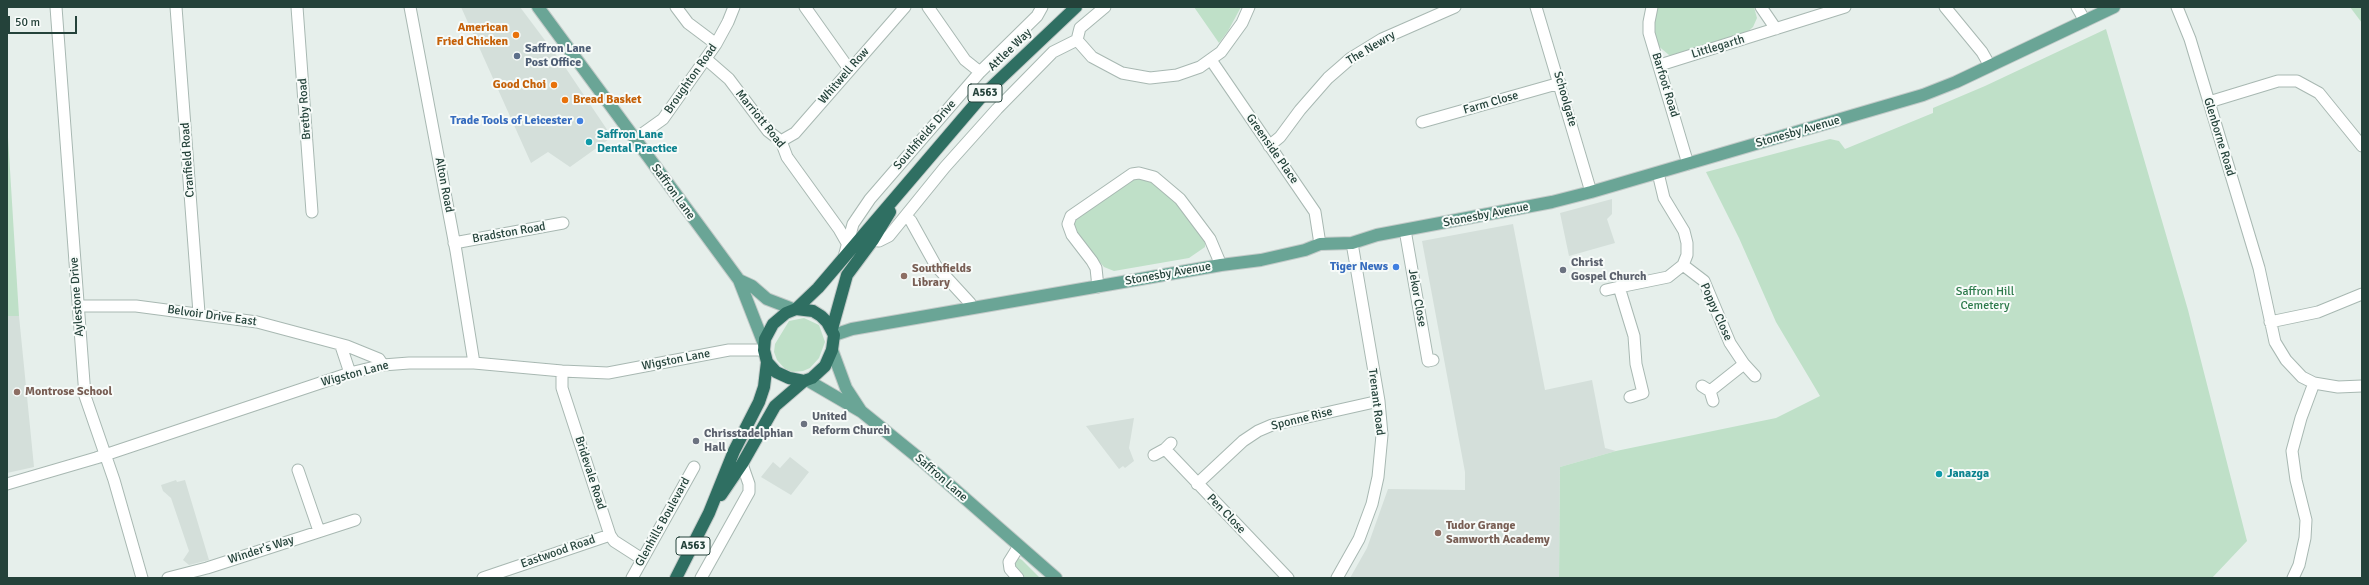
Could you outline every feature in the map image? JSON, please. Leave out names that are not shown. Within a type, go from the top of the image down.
[{"type":"highway","name":"Attlee Way","points":[[795,309],[818,288],[904,188],[936,148],[982,96],[1076,7]]},
{"type":"highway","name":"Attlee Way","points":[[833,332],[847,275],[873,240],[904,188]]},
{"type":"highway","points":[[795,309],[813,311],[821,316],[833,332]]},
{"type":"highway","name":"A563","points":[[676,578],[709,513],[734,451],[759,402],[764,387],[767,362],[764,347],[773,324],[786,313],[795,309]]},
{"type":"highway","name":"A563","points":[[709,513],[742,464],[775,406],[825,366],[832,350],[833,332]]},
{"type":"highway","points":[[767,362],[781,376],[806,381]]},
{"type":"main road","name":"Saffron Lane","points":[[538,7],[739,280],[764,347]]},
{"type":"main road","name":"Stonesby Avenue","points":[[833,332],[1221,265],[1261,260],[1305,250],[1320,244],[1352,243],[1405,230],[1552,202],[1923,95],[1990,66],[2114,7]]},
{"type":"main road","name":"Saffron Lane","points":[[739,280],[752,286],[767,299],[795,309]]},
{"type":"main road","name":"Saffron Lane","points":[[832,350],[846,388],[862,412]]},
{"type":"main road","name":"Saffron Lane","points":[[806,381],[862,412],[920,459],[1056,578]]},
{"type":"street","name":"Aylestone Drive","points":[[56,7],[77,293],[80,306],[78,319],[85,396],[105,455],[142,578]]},
{"type":"street","name":"Cranfield Road","points":[[176,7],[199,313]]},
{"type":"street","name":"Bretby Road","points":[[297,7],[312,212]]},
{"type":"street","name":"Alton Road","points":[[410,7],[454,242],[474,363]]},
{"type":"street","points":[[676,7],[688,23],[716,44]]},
{"type":"street","name":"Broughton Road","points":[[635,140],[663,118],[716,44],[734,7]]},
{"type":"street","points":[[805,7],[848,69]]},
{"type":"street","name":"Whitwell Row","points":[[781,141],[795,133],[848,69],[905,7]]},
{"type":"street","points":[[928,7],[965,60],[980,72]]},
{"type":"street","name":"Southfields Drive","points":[[844,257],[853,224],[870,199],[980,72],[1038,16],[1042,7]]},
{"type":"street","points":[[1104,7],[1080,28],[1077,40],[1084,51],[1101,63],[1134,76],[1150,78],[1176,75],[1200,67],[1211,60],[1233,37],[1249,7]]},
{"type":"street","name":"The Newry","points":[[1269,146],[1280,137],[1300,110],[1328,78],[1351,58],[1382,39],[1455,7]]},
{"type":"street","name":"Schoolgate","points":[[1536,7],[1560,83],[1591,192]]},
{"type":"street","name":"Barfoot Road","points":[[1652,7],[1649,22],[1649,33],[1660,65],[1688,164]]},
{"type":"street","points":[[1761,7],[1776,29]]},
{"type":"street","name":"Littlegarth","points":[[1660,65],[1845,7]]},
{"type":"street","points":[[1946,7],[1982,52],[1990,66]]},
{"type":"street","points":[[2077,7],[2084,21]]},
{"type":"street","name":"Glenborne Road","points":[[2177,7],[2209,102],[2259,268],[2275,342],[2286,360],[2302,377],[2314,383]]},
{"type":"street","points":[[873,240],[879,241],[890,236],[945,167],[1007,99],[1053,52],[1077,40]]},
{"type":"street","name":"Marriott Road","points":[[706,59],[723,73],[768,131],[781,141],[787,157],[847,243]]},
{"type":"street","name":"Greenside Place","points":[[1211,60],[1315,212],[1320,244]]},
{"type":"street","points":[[2209,102],[2278,81],[2297,81],[2309,86],[2323,96],[2362,146]]},
{"type":"street","name":"Farm Close","points":[[1422,122],[1560,83]]},
{"type":"street","points":[[1606,290],[1668,277],[1683,265],[1688,243],[1684,231],[1664,198],[1658,172]]},
{"type":"street","points":[[1098,287],[1094,264],[1072,235],[1068,224],[1071,216],[1132,174],[1139,173],[1154,177],[1180,199],[1210,239],[1221,265]]},
{"type":"street","points":[[906,216],[911,221],[936,266],[970,303],[972,308]]},
{"type":"street","name":"Bradston Road","points":[[454,242],[564,223]]},
{"type":"street","name":"Jekor Close","points":[[1405,230],[1428,361],[1433,360]]},
{"type":"street","name":"Trenant Road","points":[[1337,578],[1359,540],[1372,504],[1381,449],[1379,401],[1352,243]]},
{"type":"street","name":"Poppy Close","points":[[1683,265],[1704,281],[1730,343],[1744,364],[1755,376]]},
{"type":"street","points":[[1619,287],[1634,336],[1636,364],[1643,393],[1630,397]]},
{"type":"street","points":[[2270,322],[2328,309],[2362,294]]},
{"type":"street","name":"Belvoir Drive East","points":[[80,306],[136,306],[199,313],[264,324],[313,335],[341,346],[347,346],[380,359],[383,365]]},
{"type":"street","points":[[341,346],[350,373]]},
{"type":"street","name":"Wigston Lane","points":[[7,484],[105,455],[350,373],[383,365],[410,363],[474,363],[562,371],[608,373],[729,350],[764,347]]},
{"type":"street","points":[[1708,393],[1744,364]]},
{"type":"street","name":"Bridevale Road","points":[[562,371],[562,388],[610,534],[614,541],[642,559]]},
{"type":"street","points":[[2293,578],[2299,566],[2305,538],[2306,520],[2296,480],[2292,451],[2301,418],[2314,383],[2338,387],[2362,386]]},
{"type":"street","name":"Sponne Rise","points":[[1197,484],[1242,442],[1258,431],[1272,425],[1379,401]]},
{"type":"street","name":"Pen Close","points":[[1154,455],[1158,454],[1168,446],[1197,484],[1288,578]]},
{"type":"street","points":[[701,578],[749,492],[750,484],[742,464]]},
{"type":"street","name":"Glenhills Boulevard","points":[[632,578],[694,467]]},
{"type":"street","points":[[298,470],[319,531]]},
{"type":"street","name":"Winder's Way","points":[[168,578],[207,568],[355,520]]},
{"type":"street","name":"Eastwood Road","points":[[483,578],[610,534]]},
{"type":"street","points":[[1018,578],[1010,569],[1009,562],[1020,546]]},
{"type":"shaded area","points":[[461,7],[520,7],[565,67],[612,137],[570,167],[548,152],[531,163]]},
{"type":"shaded area","points":[[1612,199],[1612,214],[1607,219],[1615,243],[1569,256],[1560,213]]},
{"type":"shaded area","points":[[1513,224],[1545,390],[1592,380],[1605,448],[1616,451],[1560,467],[1559,578],[1350,578],[1367,548],[1388,489],[1465,490],[1465,472],[1422,241]]},
{"type":"shaded area","name":"Montrose School","points":[[7,316],[19,316],[34,467],[7,473]]},
{"type":"shaded area","points":[[1134,418],[1129,448],[1134,461],[1125,468],[1123,466],[1119,469],[1086,426]]},
{"type":"shaded area","points":[[790,457],[809,472],[791,495],[761,477],[773,462],[780,468]]},
{"type":"shaded area","points":[[176,480],[177,482],[185,480],[209,560],[189,565],[183,560],[189,551],[171,498],[163,491],[161,485]]},
{"type":"green space","points":[[1194,7],[1241,7],[1228,31],[1219,43]]},
{"type":"green space","points":[[1656,7],[1754,7],[1757,18],[1753,27],[1744,35],[1677,56],[1669,55],[1656,44],[1652,21]]},
{"type":"green space","points":[[2350,7],[2362,7],[2362,23]]},
{"type":"green space","name":"Saffron Hill Cemetery","points":[[2106,29],[2188,310],[2247,541],[2212,578],[1559,578],[1560,467],[1616,451],[1776,418],[1820,396],[1776,322],[1739,238],[1706,172],[1830,139],[1839,141],[1845,149],[1933,113],[1933,108],[1985,86]]},
{"type":"green space","points":[[7,121],[19,316],[7,316]]},
{"type":"green space","points":[[1132,178],[1145,178],[1174,198],[1205,241],[1205,247],[1189,258],[1114,271],[1104,267],[1074,232],[1072,224],[1076,218]]},
{"type":"green space","points":[[804,318],[819,325],[825,342],[819,358],[810,368],[803,371],[792,372],[785,369],[777,360],[774,352],[775,344],[789,321]]},
{"type":"green space","points":[[1017,557],[1040,578],[1026,578],[1016,570],[1014,560]]},
{"type":"place","name":"American Fried Chicken","points":[[516,35]]},
{"type":"place","name":"Saffron Lane Post Office","points":[[517,56]]},
{"type":"place","name":"Good Choi","points":[[554,85]]},
{"type":"place","name":"Bread Basket","points":[[565,100]]},
{"type":"place","name":"Trade Tools of Leicester","points":[[580,121]]},
{"type":"place","name":"Saffron Lane Dental Practice","points":[[589,142]]},
{"type":"place","name":"Tiger News","points":[[1396,267]]},
{"type":"place","name":"Christ Gospel Church","points":[[1563,270]]},
{"type":"place","name":"Southfields Library","points":[[904,276]]},
{"type":"place","name":"Montrose School","points":[[17,392]]},
{"type":"place","name":"United Reform Church","points":[[804,424]]},
{"type":"place","name":"Chrisstadelphian Hall","points":[[696,441]]},
{"type":"place","name":"Janazga","points":[[1939,474]]},
{"type":"place","name":"Tudor Grange Samworth Academy","points":[[1438,533]]}]
